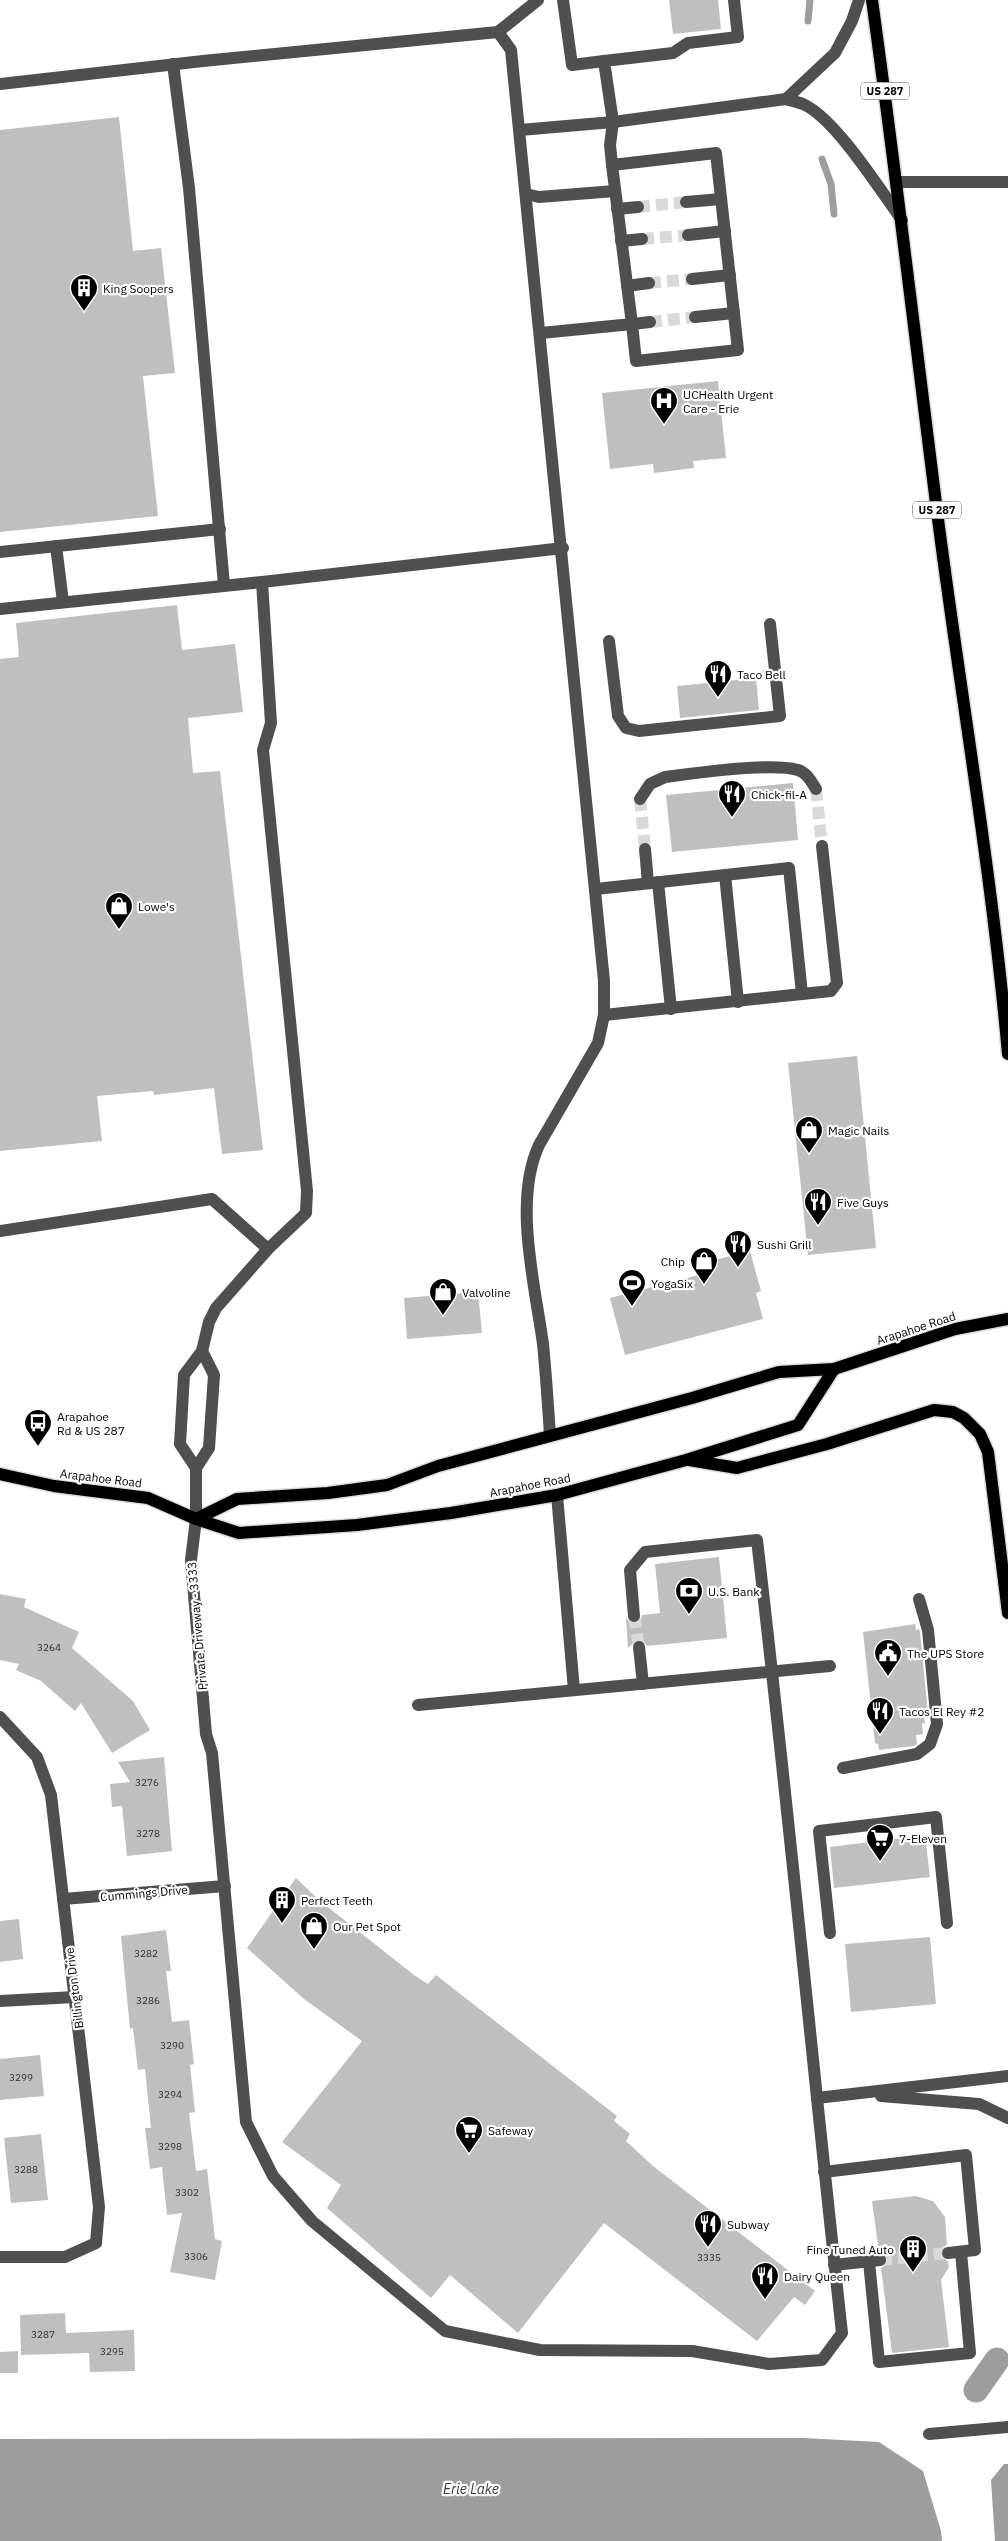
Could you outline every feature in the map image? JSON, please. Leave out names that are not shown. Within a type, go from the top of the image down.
[{"type":"main road","name":"US 287","points":[[872,0],[898,182],[938,521],[989,872],[1008,1054]]},
{"type":"main road","points":[[1003,994],[1008,1008]]},
{"type":"main road","name":"Arapahoe Road","points":[[196,1519],[238,1499],[328,1493],[387,1485],[438,1466],[692,1398],[779,1372],[834,1369],[955,1329],[1008,1319]]},
{"type":"main road","name":"Arapahoe Road","points":[[0,1474],[54,1486],[148,1498],[196,1519],[239,1533],[357,1525],[451,1513],[557,1495],[686,1460],[798,1425],[834,1369]]},
{"type":"main road","points":[[686,1460],[737,1468],[827,1444],[934,1410],[959,1415],[980,1434],[988,1452],[1008,1613]]},
{"type":"street","points":[[0,84],[173,64],[498,32],[538,0]]},
{"type":"street","points":[[563,0],[572,65],[673,53],[688,43],[738,37],[734,0]]},
{"type":"street","points":[[786,98],[835,53],[852,21],[859,0]]},
{"type":"street","points":[[498,32],[511,50],[520,130],[604,981],[604,1015],[598,1043],[536,1151],[529,1183],[530,1252],[543,1345],[550,1435]]},
{"type":"street","points":[[604,61],[613,122],[610,145],[612,165],[636,361],[738,350],[716,153],[612,165]]},
{"type":"street","points":[[173,64],[189,188],[224,585]]},
{"type":"street","points":[[520,130],[613,122],[786,98],[805,105],[817,113],[842,138],[902,220]]},
{"type":"street","points":[[898,182],[1008,182]]},
{"type":"street","points":[[526,194],[539,197],[615,190]]},
{"type":"street","points":[[686,202],[721,199]]},
{"type":"street","points":[[617,209],[638,207]]},
{"type":"street","points":[[688,235],[725,231]]},
{"type":"street","points":[[621,241],[642,239]]},
{"type":"street","points":[[692,278],[730,274]]},
{"type":"street","points":[[627,286],[648,284]]},
{"type":"street","points":[[695,317],[734,313]]},
{"type":"street","points":[[541,333],[650,322]]},
{"type":"street","points":[[0,552],[220,528]]},
{"type":"street","points":[[56,546],[63,602]]},
{"type":"street","points":[[0,608],[262,582],[562,548]]},
{"type":"street","points":[[202,1351],[214,1375],[209,1448],[196,1468],[180,1444],[184,1375],[202,1351],[209,1322],[216,1308],[268,1248],[306,1214],[307,1191],[263,750],[271,723],[262,582]]},
{"type":"street","points":[[609,641],[618,716],[626,728],[639,731],[780,716],[770,624]]},
{"type":"street","points":[[640,799],[650,784],[665,777],[775,767],[798,770],[809,776],[816,789]]},
{"type":"street","points":[[604,1015],[831,991],[837,983],[822,846]]},
{"type":"street","points":[[645,849],[653,882],[671,1009]]},
{"type":"street","points":[[596,888],[789,868],[802,994]]},
{"type":"street","points":[[725,875],[738,1002]]},
{"type":"street","points":[[0,1230],[212,1199],[268,1248]]},
{"type":"street","name":"Private Driveway - 3333","points":[[196,1468],[196,1519],[191,1560],[206,1734],[212,1753],[246,2122],[273,2176],[312,2221],[445,2331],[540,2350],[692,2351],[768,2364],[822,2360],[842,2333],[824,2172],[798,1897],[757,1540],[645,1552],[630,1570],[634,1616]]},
{"type":"street","points":[[557,1495],[574,1690]]},
{"type":"street","points":[[843,1768],[917,1754],[930,1744],[937,1724],[928,1630],[919,1599]]},
{"type":"street","points":[[639,1647],[642,1684]]},
{"type":"street","points":[[418,1705],[830,1666]]},
{"type":"street","name":"Billington Drive","points":[[0,1717],[37,1757],[51,1795],[100,2207],[96,2243],[65,2257],[0,2257]]},
{"type":"street","points":[[830,1933],[819,1831],[936,1817],[947,1923]]},
{"type":"street","name":"Cummings Drive","points":[[64,1900],[225,1886]]},
{"type":"street","points":[[0,2001],[75,1997]]},
{"type":"street","points":[[817,2098],[1008,2076]]},
{"type":"street","points":[[857,2093],[978,2104],[1008,2118]]},
{"type":"street","points":[[824,2172],[966,2155],[975,2250],[948,2253]]},
{"type":"street","points":[[834,2265],[874,2261],[879,2362],[970,2353],[961,2252]]},
{"type":"street","points":[[929,2434],[1008,2427]]},
{"type":"water","name":"Erie Lake","points":[[804,2438],[879,2442],[923,2471],[941,2531],[942,2541],[0,2541],[0,2439]]},
{"type":"water","points":[[1004,2464],[1008,2464],[1008,2541],[995,2541],[991,2480]]},
{"type":"building","points":[[669,0],[718,0],[721,29],[673,34]]},
{"type":"building","name":"King Soopers","points":[[119,117],[133,251],[161,248],[175,373],[143,376],[158,516],[0,532],[0,130]]},
{"type":"building","name":"UCHealth Urgent Care - Erie","points":[[718,381],[726,458],[693,461],[694,468],[654,473],[653,464],[610,469],[602,393]]},
{"type":"building","name":"Lowe's","points":[[177,605],[182,650],[235,644],[243,712],[188,718],[193,773],[220,771],[263,1150],[222,1154],[214,1088],[154,1095],[153,1091],[97,1096],[102,1141],[0,1151],[0,659],[19,657],[16,623]]},
{"type":"building","name":"Taco Bell","points":[[756,678],[759,710],[680,718],[677,686]]},
{"type":"building","name":"Chick-fil-A","points":[[793,783],[798,840],[672,852],[666,795]]},
{"type":"building","points":[[857,1056],[876,1248],[808,1255],[788,1063]]},
{"type":"building","points":[[750,1251],[761,1291],[756,1293],[763,1319],[625,1355],[610,1298],[714,1271],[711,1261]]},
{"type":"building","name":"Valvoline","points":[[478,1292],[482,1333],[407,1339],[404,1298]]},
{"type":"building","points":[[719,1557],[727,1638],[647,1646],[643,1640],[638,1639],[628,1648],[626,1617],[630,1623],[635,1624],[641,1620],[642,1615],[660,1613],[655,1564]]},
{"type":"building","points":[[0,1594],[26,1599],[24,1607],[79,1632],[72,1648],[133,1701],[150,1730],[112,1753],[81,1703],[75,1711],[41,1681],[16,1670],[19,1664],[0,1660]]},
{"type":"building","points":[[915,1624],[916,1630],[919,1629],[920,1632],[928,1714],[924,1715],[925,1724],[922,1723],[923,1734],[916,1735],[917,1744],[914,1746],[879,1750],[878,1744],[875,1743],[863,1632]]},
{"type":"building","points":[[164,1757],[172,1851],[127,1856],[122,1806],[112,1807],[110,1784],[130,1782],[118,1762]]},
{"type":"building","name":"7-Eleven","points":[[925,1835],[930,1877],[834,1888],[830,1847]]},
{"type":"building","name":"Safeway","points":[[296,1878],[319,1900],[414,1975],[428,1984],[436,1975],[617,2116],[614,2121],[630,2134],[626,2141],[653,2166],[815,2291],[805,2305],[794,2297],[757,2341],[604,2223],[518,2333],[450,2275],[431,2298],[327,2208],[341,2185],[282,2142],[362,2041],[304,1999],[247,1948]]},
{"type":"building","points":[[19,1919],[23,1959],[0,1962],[0,1921]]},
{"type":"building","points":[[166,1930],[171,1971],[166,1971],[172,2022],[189,2020],[194,2064],[190,2065],[195,2112],[189,2113],[196,2171],[207,2169],[215,2239],[222,2241],[215,2280],[170,2272],[182,2213],[167,2215],[162,2167],[150,2169],[145,2128],[151,2128],[145,2069],[138,2070],[133,2028],[130,2029],[121,1936]]},
{"type":"building","points":[[930,1937],[936,2004],[851,2012],[845,1944]]},
{"type":"building","points":[[40,2055],[44,2096],[0,2100],[0,2059]]},
{"type":"building","points":[[41,2134],[48,2200],[11,2203],[4,2138]]},
{"type":"building","name":"Fine Tuned Auto","points":[[916,2196],[933,2201],[945,2217],[947,2245],[943,2247],[940,2253],[942,2258],[948,2261],[949,2267],[941,2280],[949,2347],[892,2353],[881,2268],[887,2264],[888,2259],[884,2253],[879,2252],[872,2201]]},
{"type":"building","points":[[65,2313],[66,2333],[134,2330],[135,2371],[90,2372],[89,2353],[21,2355],[20,2315]]},
{"type":"building","points":[[18,2351],[18,2373],[0,2373],[0,2352]]},
{"type":"waterway","points":[[808,21],[810,0]]},
{"type":"waterway","points":[[822,159],[831,184],[834,214]]},
{"type":"waterway","points":[[976,2390],[997,2360]]},
{"type":"tunnel","points":[[638,207],[686,202]]},
{"type":"tunnel","points":[[642,239],[688,235]]},
{"type":"tunnel","points":[[649,283],[692,279]]},
{"type":"tunnel","points":[[650,322],[695,317]]},
{"type":"tunnel","points":[[816,789],[822,846]]},
{"type":"tunnel","points":[[640,799],[645,849]]},
{"type":"tunnel","points":[[634,1616],[639,1647]]},
{"type":"tunnel","points":[[880,2260],[948,2253]]},
{"type":"place","name":"King Soopers","points":[[84,312]]},
{"type":"place","name":"UCHealth Urgent Care - Erie","points":[[664,425]]},
{"type":"place","name":"Taco Bell","points":[[718,698]]},
{"type":"place","name":"Chick-fil-A","points":[[732,818]]},
{"type":"place","name":"Lowe's","points":[[119,930]]},
{"type":"place","name":"Magic Nails","points":[[809,1154]]},
{"type":"place","name":"Five Guys","points":[[818,1226]]},
{"type":"place","name":"Sushi Grill","points":[[738,1268]]},
{"type":"place","name":"Chip","points":[[704,1285]]},
{"type":"place","name":"YogaSix","points":[[632,1307]]},
{"type":"place","name":"Valvoline","points":[[443,1316]]},
{"type":"place","name":"Arapahoe Rd & US 287","points":[[38,1447]]},
{"type":"place","name":"U.S. Bank","points":[[689,1615]]},
{"type":"place","name":"The UPS Store","points":[[888,1677]]},
{"type":"place","name":"Tacos El Rey #2","points":[[880,1735]]},
{"type":"place","name":"7-Eleven","points":[[880,1862]]},
{"type":"place","name":"Perfect Teeth","points":[[282,1924]]},
{"type":"place","name":"Our Pet Spot","points":[[314,1950]]},
{"type":"place","name":"Safeway","points":[[469,2154]]},
{"type":"place","name":"Subway","points":[[708,2248]]},
{"type":"place","name":"Fine Tuned Auto","points":[[913,2273]]},
{"type":"place","name":"Dairy Queen","points":[[765,2300]]}]
